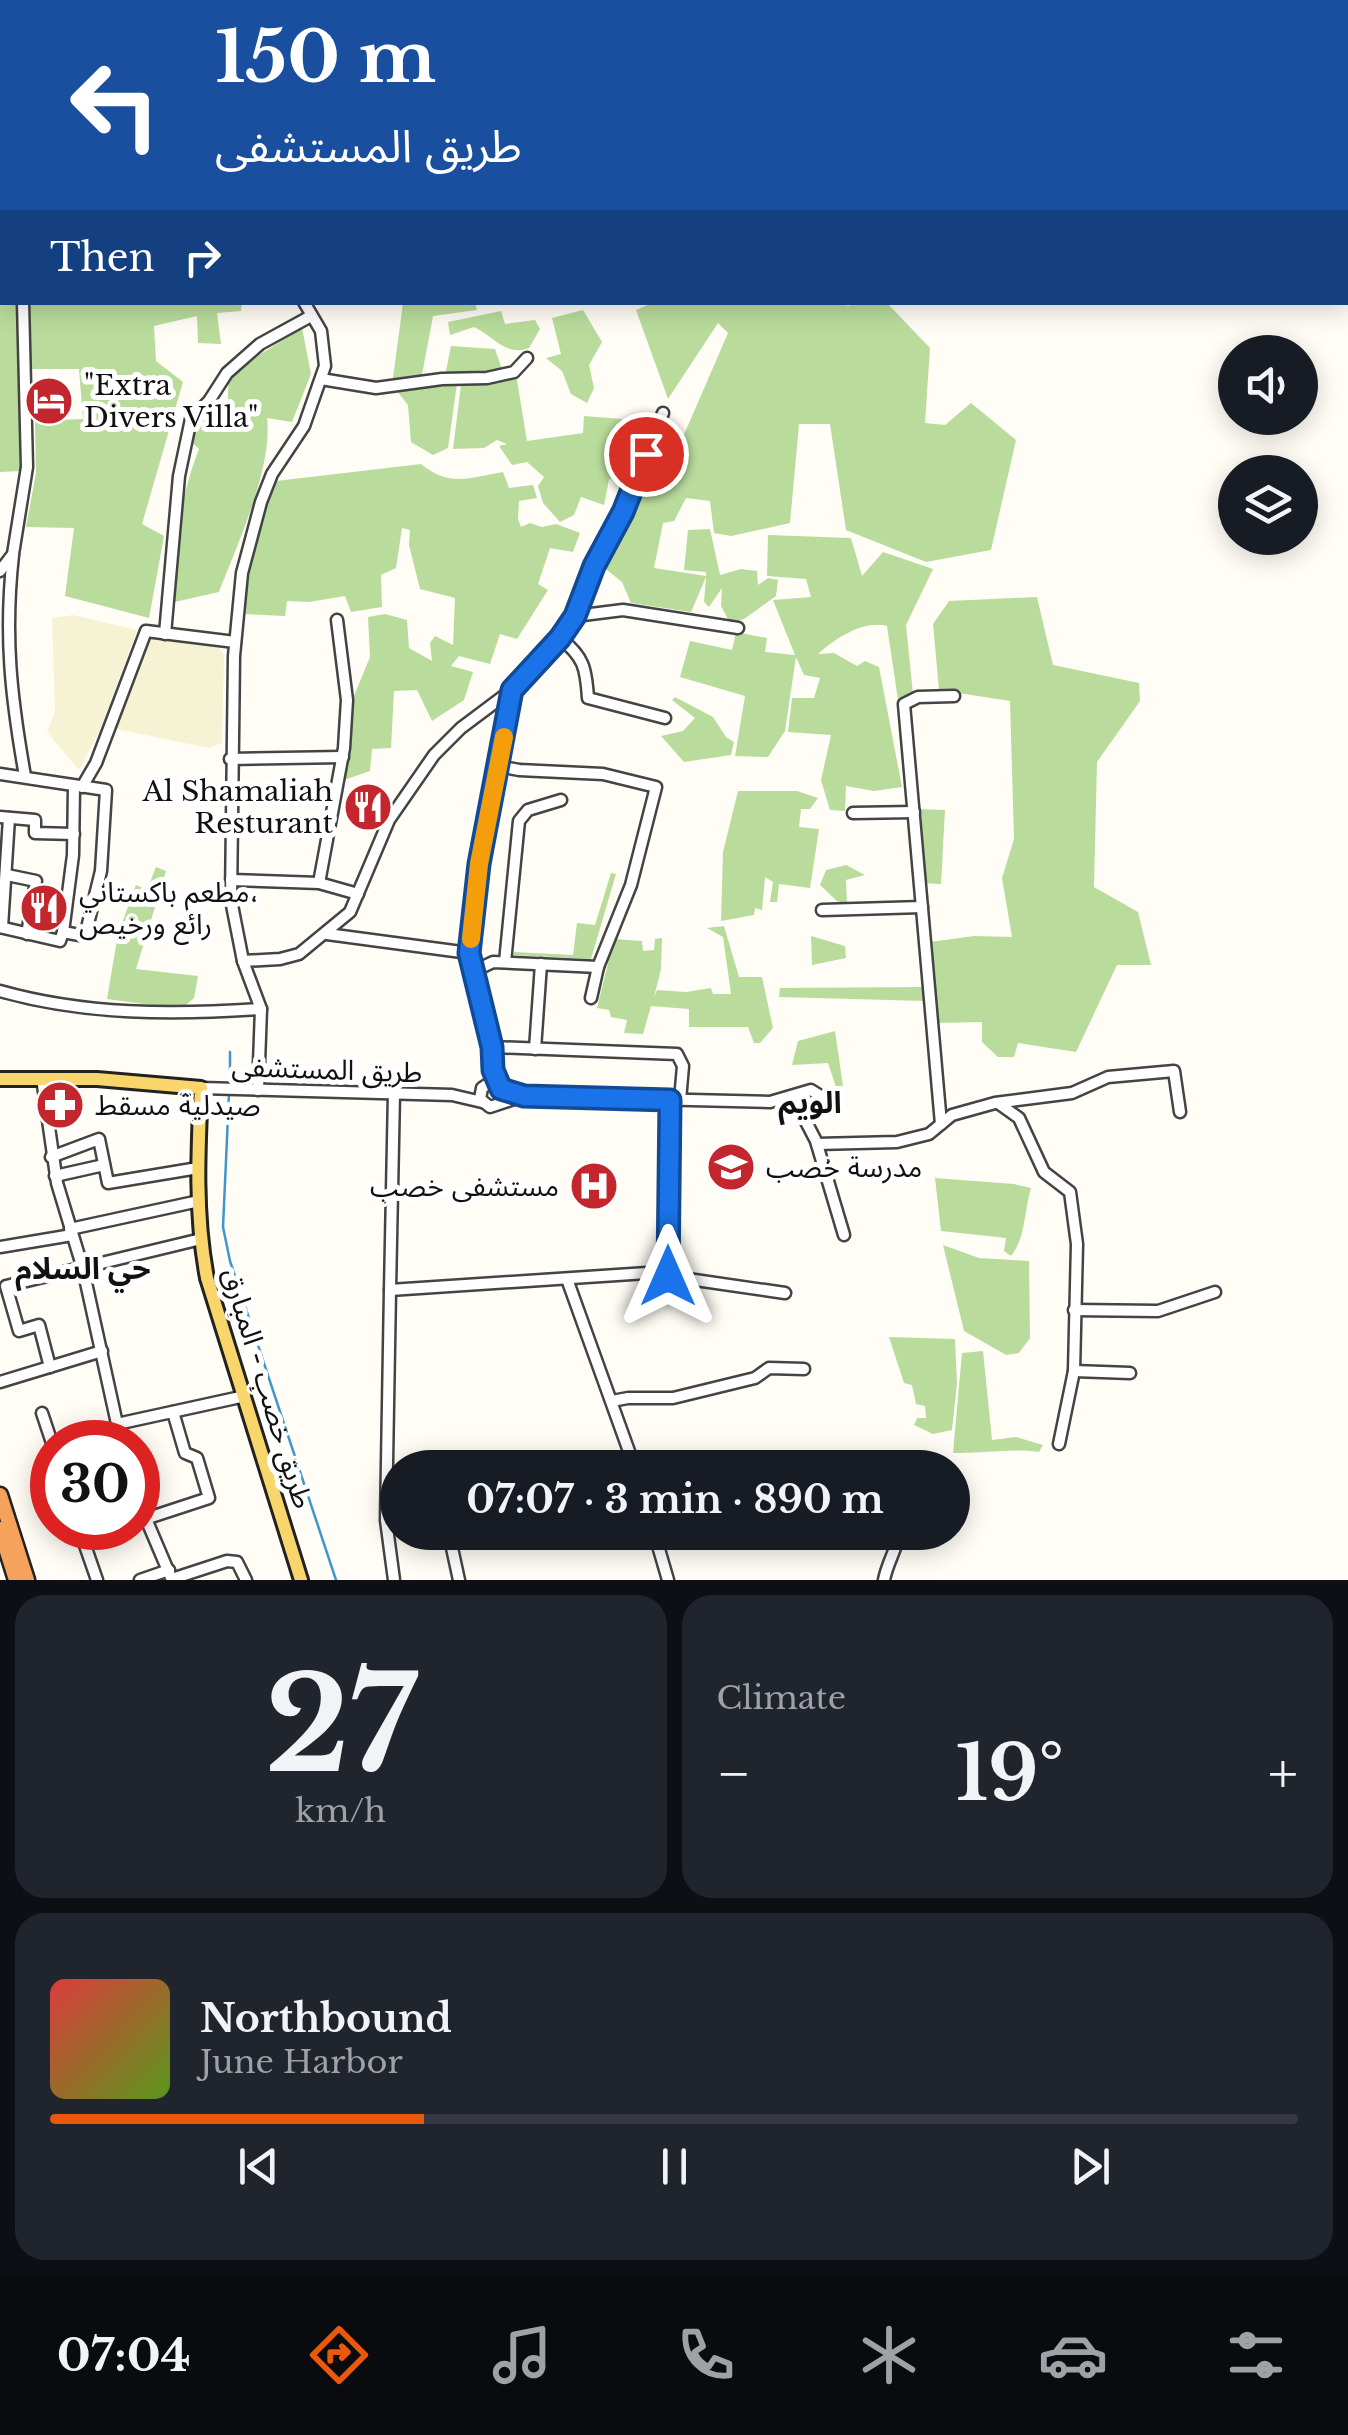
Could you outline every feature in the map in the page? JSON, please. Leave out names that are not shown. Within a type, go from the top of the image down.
[{"type":"highway","points":[[0,1495],[26,1580]]},
{"type":"highway","points":[[0,1528],[16,1580]]},
{"type":"main road","points":[[4,1076],[207,1088]]},
{"type":"main road","name":"طريق خصب - المبارق","points":[[207,1088],[198,1168],[200,1238],[206,1278],[300,1580]]},
{"type":"street","points":[[23,305],[27,467],[6,613],[10,692],[25,776]]},
{"type":"street","points":[[258,1090],[261,1009],[243,960],[231,900],[230,759],[236,642],[242,573],[260,502],[272,474],[304,426],[325,366],[321,332],[305,305]]},
{"type":"street","points":[[165,634],[179,476],[191,420],[227,374],[249,354],[310,316]]},
{"type":"street","points":[[321,379],[376,388],[442,379],[487,378],[514,372],[527,358]]},
{"type":"street","points":[[243,960],[280,959],[298,954],[350,912],[389,820],[434,756],[461,728],[512,690],[575,616],[663,413]]},
{"type":"street","points":[[0,571],[13,554]]},
{"type":"street","points":[[575,616],[623,610],[738,628]]},
{"type":"street","points":[[319,883],[342,757],[346,700],[337,620]]},
{"type":"street","points":[[74,834],[35,833],[36,820],[4,818],[6,875],[1,927],[60,941],[63,932],[74,834],[78,787],[102,748],[146,631],[236,642]]},
{"type":"street","points":[[560,638],[578,653],[586,675],[588,698],[666,718]]},
{"type":"street","points":[[500,1102],[492,1047],[469,953],[479,864],[512,690]]},
{"type":"street","points":[[941,1124],[904,704],[918,696],[954,696]]},
{"type":"street","points":[[230,759],[342,757]]},
{"type":"street","points":[[499,766],[603,774],[656,788],[631,885],[598,967],[591,998]]},
{"type":"street","points":[[0,774],[106,790],[101,871],[85,936],[63,932]]},
{"type":"street","points":[[505,962],[519,821],[528,810],[561,800]]},
{"type":"street","points":[[854,813],[914,812]]},
{"type":"street","points":[[6,875],[36,881],[27,934]]},
{"type":"street","points":[[231,880],[319,883],[358,894]]},
{"type":"street","points":[[822,910],[922,907]]},
{"type":"street","points":[[327,934],[469,953]]},
{"type":"street","points":[[472,972],[505,962],[598,967]]},
{"type":"street","points":[[535,1049],[541,964]]},
{"type":"street","points":[[0,991],[48,1005],[113,1010],[183,1014],[261,1009]]},
{"type":"street","points":[[492,1047],[678,1054],[683,1066],[675,1100],[668,1276]]},
{"type":"street","points":[[492,1062],[482,1102],[490,1106],[524,1096],[770,1102],[798,1096],[806,1090],[816,1092],[822,1104],[816,1142]]},
{"type":"street","points":[[816,1142],[897,1142],[929,1134],[952,1114],[1072,1093],[1108,1077],[1174,1071],[1180,1112]]},
{"type":"street","points":[[42,1078],[55,1176],[84,1269],[116,1420]]},
{"type":"street","points":[[483,1087],[492,1083],[524,1096]]},
{"type":"street","name":"طريق المستشفى","points":[[452,1095],[483,1087]]},
{"type":"street","name":"طريق المستشفى","points":[[207,1088],[452,1095],[482,1102]]},
{"type":"street","points":[[394,1093],[386,1520],[394,1580]]},
{"type":"street","points":[[798,1096],[796,1105],[816,1142],[844,1235]]},
{"type":"street","points":[[770,1102],[810,1116],[819,1112]]},
{"type":"street","points":[[998,1103],[1019,1118],[1044,1172],[1070,1192],[1077,1244],[1074,1371],[1059,1444]]},
{"type":"street","points":[[51,1157],[99,1139],[108,1184],[198,1168]]},
{"type":"street","points":[[55,1176],[104,1165]]},
{"type":"street","points":[[0,1247],[199,1201]]},
{"type":"street","points":[[50,1366],[39,1325],[19,1331],[6,1286],[200,1238]]},
{"type":"street","points":[[390,1290],[647,1273],[784,1294]]},
{"type":"street","points":[[567,1279],[629,1450]]},
{"type":"street","points":[[1074,1310],[1158,1310],[1214,1292]]},
{"type":"street","points":[[0,1382],[102,1351]]},
{"type":"street","points":[[612,1401],[674,1398],[755,1378],[769,1368],[804,1368]]},
{"type":"street","points":[[1074,1371],[1130,1373]]},
{"type":"street","points":[[153,1420],[245,1396]]},
{"type":"street","points":[[160,1514],[210,1498],[197,1458],[185,1453],[173,1412]]},
{"type":"street","points":[[42,1414],[44,1420]]},
{"type":"street","points":[[87,1550],[97,1580]]},
{"type":"street","points":[[160,1550],[171,1576]]},
{"type":"street","points":[[452,1550],[458,1580]]},
{"type":"street","points":[[659,1550],[668,1580]]},
{"type":"street","points":[[884,1580],[896,1550]]},
{"type":"street","points":[[140,1580],[228,1562],[237,1562],[246,1580]]},
{"type":"shaded area","points":[[73,615],[137,630],[101,728],[79,770],[47,732],[55,711],[52,618]]},
{"type":"shaded area","points":[[149,636],[218,646],[224,655],[222,743],[209,748],[116,729]]},
{"type":"green space","points":[[0,305],[242,305],[241,311],[217,313],[221,344],[198,343],[197,316],[154,326],[156,361],[183,382],[142,524],[164,536],[149,618],[65,596],[74,528],[26,527],[36,473],[35,421],[83,419],[79,369],[19,369],[20,471],[0,472]]},
{"type":"green space","points":[[403,305],[476,305],[477,310],[433,316],[421,380],[457,384],[448,448],[433,455],[411,442],[408,405],[392,385]]},
{"type":"green space","points":[[647,305],[889,305],[930,348],[925,423],[945,425],[971,403],[1016,440],[991,550],[926,562],[846,530],[830,424],[799,424],[790,523],[731,536],[714,533],[710,501],[686,498],[674,521],[663,523],[654,568],[706,576],[706,572],[684,570],[688,530],[710,529],[720,575],[741,569],[757,571],[758,585],[768,578],[778,580],[776,596],[744,619],[730,623],[721,606],[722,588],[709,607],[704,602],[706,577],[691,612],[631,603],[622,582],[597,562],[638,473],[667,474],[728,333],[718,323],[668,399],[636,310]]},
{"type":"green space","points":[[583,310],[602,342],[589,365],[594,388],[587,403],[571,394],[562,371],[546,358],[561,354],[552,318]]},
{"type":"green space","points":[[501,311],[505,324],[535,320],[540,329],[529,348],[507,348],[474,327],[450,335],[448,322]]},
{"type":"green space","points":[[302,328],[311,374],[292,422],[267,418],[265,460],[259,483],[219,592],[170,603],[182,506],[199,449],[189,440],[199,414],[227,413],[229,374]]},
{"type":"green space","points":[[451,346],[495,349],[503,372],[445,376]]},
{"type":"green space","points":[[516,374],[527,441],[583,433],[584,416],[648,421],[622,481],[609,479],[604,505],[581,497],[574,515],[560,522],[543,503],[538,486],[544,477],[527,462],[512,465],[499,446],[507,444],[497,440],[484,448],[453,449],[461,385]]},
{"type":"green space","points":[[421,464],[450,478],[503,472],[509,488],[533,485],[537,498],[519,501],[521,527],[530,523],[542,527],[556,524],[580,533],[573,552],[550,548],[538,584],[548,590],[517,639],[500,634],[490,664],[459,656],[451,666],[473,672],[464,700],[432,721],[417,690],[394,691],[391,748],[372,749],[370,771],[344,780],[347,713],[370,657],[368,617],[385,614],[407,620],[409,648],[432,661],[430,643],[435,636],[453,645],[455,598],[420,589],[409,545],[410,530],[402,528],[396,568],[381,575],[382,607],[351,612],[345,596],[287,601],[285,616],[244,614],[254,546],[276,481]]},
{"type":"green space","points":[[768,535],[851,538],[862,576],[883,552],[933,569],[906,625],[913,694],[898,700],[887,626],[859,628],[818,654],[834,653],[857,666],[865,661],[879,667],[902,787],[874,791],[846,786],[845,811],[830,810],[821,780],[831,735],[788,732],[792,698],[814,698],[820,678],[804,675],[796,657],[785,731],[768,757],[735,756],[745,696],[680,677],[690,641],[732,650],[736,632],[767,638],[765,652],[795,655],[773,600],[811,597],[806,579],[767,576]]},
{"type":"green space","points":[[1037,597],[1053,665],[1139,683],[1140,701],[1097,762],[1094,887],[1138,912],[1151,965],[1117,965],[1076,1052],[1018,1043],[1014,1057],[998,1057],[982,1042],[982,1022],[938,1023],[930,942],[974,936],[1012,937],[1002,878],[1014,839],[1010,701],[939,690],[933,624],[949,601]]},
{"type":"green space","points":[[675,697],[713,717],[734,742],[731,755],[684,762],[661,736],[683,731],[695,718],[672,700]]},
{"type":"green space","points":[[738,791],[797,791],[818,798],[810,809],[801,809],[799,827],[819,829],[810,888],[779,884],[777,902],[770,902],[773,882],[765,877],[762,910],[755,908],[754,915],[721,921],[723,852]]},
{"type":"green space","points":[[916,809],[945,810],[941,884],[922,883]]},
{"type":"green space","points":[[846,865],[865,875],[846,880],[847,904],[837,901],[820,885],[826,870]]},
{"type":"green space","points":[[156,867],[166,871],[136,969],[198,976],[194,998],[181,1009],[107,999],[118,934],[136,885],[147,890]]},
{"type":"green space","points":[[611,873],[616,874],[591,959],[513,955],[573,955],[577,923],[595,925]]},
{"type":"green space","points":[[724,926],[739,977],[762,977],[773,1028],[760,1043],[754,1043],[748,1027],[689,1027],[689,1009],[651,1006],[643,1034],[624,1033],[627,1020],[611,1017],[609,1010],[597,1008],[614,939],[642,941],[643,951],[654,950],[655,939],[662,938],[661,969],[654,997],[657,990],[686,992],[711,988],[713,994],[731,994],[723,937],[707,928]]},
{"type":"green space","points":[[811,936],[845,946],[846,958],[812,965]]},
{"type":"green space","points":[[922,987],[925,1001],[779,997],[780,988]]},
{"type":"green space","points":[[835,1031],[843,1086],[836,1087],[828,1063],[792,1065],[798,1041]]},
{"type":"green space","points":[[935,1178],[1031,1188],[1022,1232],[1011,1256],[1004,1251],[1006,1238],[941,1231]]},
{"type":"green space","points":[[943,1245],[979,1258],[1029,1261],[1030,1338],[1019,1353],[1006,1355],[964,1331]]},
{"type":"green space","points":[[889,1337],[955,1339],[957,1383],[952,1430],[933,1434],[914,1425],[917,1418],[926,1418],[925,1406],[916,1404],[912,1385],[904,1383]]},
{"type":"green space","points":[[983,1351],[992,1440],[1016,1437],[1043,1445],[1039,1452],[953,1450],[962,1353]]},
{"type":"waterway","points":[[230,1052],[230,1074]]},
{"type":"waterway","points":[[229,1094],[223,1227],[230,1261],[336,1580]]},
{"type":"slow traffic","points":[[471,939],[479,864],[504,737]]},
{"type":"place","name":"\"Extra Divers Villa\"","points":[[49,401]]},
{"type":"place","name":"Al Shamaliah Resturant","points":[[368,807]]},
{"type":"place","name":"مطعم باكستاني، رائع ورخيص","points":[[44,908]]},
{"type":"place","name":"صيدلية مسقط","points":[[60,1105]]},
{"type":"place","name":"مدرسة خصب","points":[[731,1167]]},
{"type":"place","name":"مستشفى خصب","points":[[594,1186]]},
{"type":"district","name":"الويم","points":[[810,1103]]},
{"type":"district","name":"حي السلام","points":[[83,1269]]},
{"type":"route","points":[[646,454],[575,616],[512,690],[479,864],[469,953],[492,1047],[493,1070],[501,1089],[524,1096],[670,1100],[668,1276]]}]
